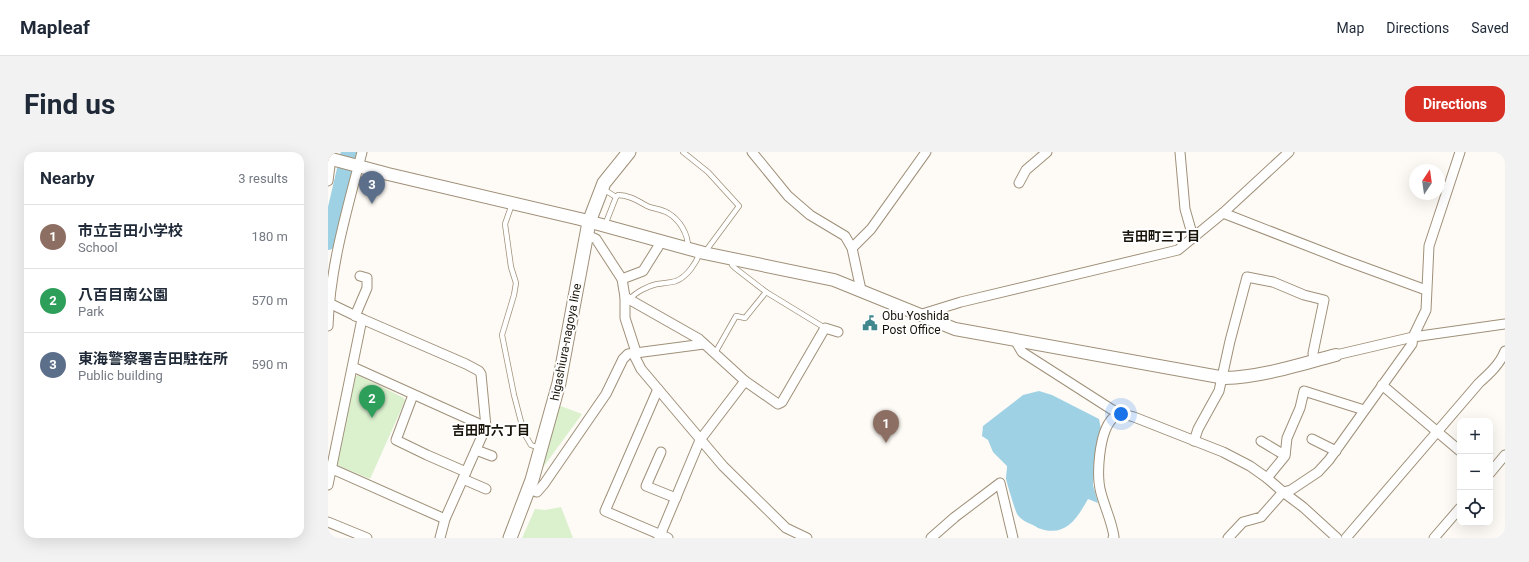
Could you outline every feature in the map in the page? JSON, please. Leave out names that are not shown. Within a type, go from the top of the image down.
[{"type":"main road","name":"higashiura-nagoya line","points":[[510,538],[529,489],[561,377],[588,228],[601,188],[610,173],[629,152]]},
{"type":"street","points":[[328,326],[328,304],[339,239],[362,152]]},
{"type":"street","points":[[752,152],[788,196],[810,215],[845,236],[852,248],[861,290]]},
{"type":"street","points":[[852,248],[871,229],[926,152]]},
{"type":"street","points":[[1020,183],[1026,170],[1046,152]]},
{"type":"street","points":[[1180,152],[1185,209],[1193,238]]},
{"type":"street","points":[[919,315],[961,302],[1178,250],[1223,213],[1289,152]]},
{"type":"street","points":[[1228,538],[1243,522],[1261,517],[1283,492],[1291,490],[1318,472],[1336,451],[1412,344],[1413,337],[1426,310],[1429,246],[1460,152]]},
{"type":"street","points":[[328,181],[331,157],[358,166],[512,204],[588,228],[605,226],[702,253],[834,280],[955,329],[1222,378],[1244,377],[1413,337],[1505,324]]},
{"type":"street","points":[[1223,213],[1426,290]]},
{"type":"street","points":[[588,228],[622,279],[627,298],[625,318],[641,369],[723,466],[786,528],[805,537]]},
{"type":"street","points":[[622,279],[643,271],[658,247],[660,241]]},
{"type":"street","points":[[328,485],[330,468],[353,368],[358,317],[367,288],[367,278],[360,276]]},
{"type":"street","points":[[1194,441],[1198,429],[1219,391],[1247,277],[1273,282],[1304,295],[1324,300],[1313,353],[1314,360]]},
{"type":"street","points":[[627,298],[700,339],[745,381],[778,404],[782,402],[825,328],[838,332]]},
{"type":"street","points":[[328,304],[479,371],[481,374],[486,428],[445,519],[440,538]]},
{"type":"street","points":[[1015,340],[1022,352],[1111,410],[1134,417],[1223,452],[1250,466],[1303,507],[1337,538]]},
{"type":"street","points":[[529,489],[537,492],[544,484],[606,394],[623,359],[628,354],[704,344]]},
{"type":"street","points":[[1346,538],[1439,432],[1479,383],[1492,371],[1505,351]]},
{"type":"street","points":[[353,368],[486,428]]},
{"type":"street","points":[[658,389],[605,511],[663,537],[676,498],[700,440],[745,381]]},
{"type":"street","points":[[1382,385],[1457,448]]},
{"type":"street","points":[[1267,478],[1285,454],[1287,438],[1300,408],[1304,391],[1364,410]]},
{"type":"street","points":[[413,395],[396,440],[486,489]]},
{"type":"street","points":[[1113,538],[1113,528],[1100,491],[1098,480],[1104,434],[1111,419],[1119,413]]},
{"type":"street","points":[[1312,439],[1336,451]]},
{"type":"street","points":[[1261,441],[1281,454],[1285,454]]},
{"type":"street","points":[[476,450],[492,456]]},
{"type":"street","points":[[661,452],[646,486],[676,498]]},
{"type":"street","points":[[1493,469],[1505,455]]},
{"type":"street","points":[[1497,464],[1505,470]]},
{"type":"street","points":[[330,468],[445,519]]},
{"type":"street","points":[[931,538],[955,517],[1000,483],[1013,538]]},
{"type":"street","points":[[1434,538],[1457,511]]},
{"type":"street","points":[[328,522],[367,538]]},
{"type":"lane","points":[[627,298],[649,287],[676,281],[681,278],[698,259],[739,206],[708,172],[683,152]]},
{"type":"lane","points":[[601,188],[616,197],[618,195],[628,196],[649,207],[668,213],[677,220],[687,235],[688,249]]},
{"type":"lane","points":[[605,226],[616,197]]},
{"type":"lane","points":[[512,204],[505,224],[511,267],[516,283],[502,335],[514,395],[524,433],[531,445],[541,449]]},
{"type":"lane","points":[[732,260],[732,265],[735,268],[766,292],[825,328]]},
{"type":"lane","points":[[715,353],[736,316],[745,318],[766,292]]},
{"type":"green space","points":[[358,375],[404,398],[405,401],[370,479],[339,466],[337,463],[354,378]]},
{"type":"green space","points":[[558,405],[582,414],[536,477]]},
{"type":"green space","points":[[561,507],[573,538],[522,538],[535,509],[545,510]]},
{"type":"water","points":[[1039,391],[1052,395],[1099,419],[1101,429],[1095,457],[1093,485],[1098,503],[1088,499],[1079,514],[1069,525],[1056,531],[1038,528],[1019,517],[1016,512],[1006,479],[1007,466],[993,452],[988,440],[982,436],[983,426],[1023,395]]},
{"type":"waterway","points":[[328,242],[349,152]]},
{"type":"place","name":"東海警察署吉田駐在所","points":[[372,204]]},
{"type":"place","name":"Obu Yoshida Post Office","points":[[870,323]]},
{"type":"place","name":"八百目南公園","points":[[372,418]]},
{"type":"place","name":"市立吉田小学校","points":[[886,443]]},
{"type":"district","name":"吉田町三丁目","points":[[1161,236]]},
{"type":"district","name":"吉田町六丁目","points":[[491,430]]}]
